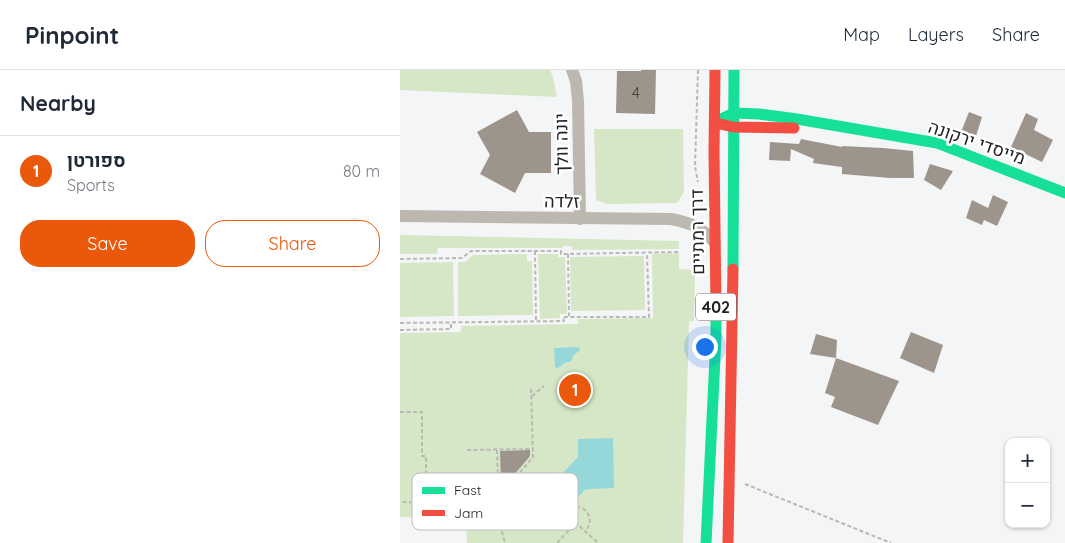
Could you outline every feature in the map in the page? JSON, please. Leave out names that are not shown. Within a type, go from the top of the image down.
[{"type":"main road","name":"דרך רמתיים","points":[[706,543],[716,337],[715,70]]},
{"type":"main road","name":"דרך רמתיים","points":[[728,543],[733,288],[734,70]]},
{"type":"main road","name":"מייסדי ירקונה","points":[[714,122],[734,113],[760,114],[937,143],[1065,193]]},
{"type":"main road","name":"מייסדי ירקונה","points":[[714,122],[734,128],[846,128]]},
{"type":"street","name":"יונה וולך","points":[[572,70],[576,81],[578,101],[580,219]]},
{"type":"street","name":"זלדה","points":[[400,216],[671,219],[703,230],[716,243]]},
{"type":"path","points":[[698,70],[695,166],[698,186]]},
{"type":"path","points":[[400,259],[462,258],[471,251],[561,251],[561,254],[679,252]]},
{"type":"path","points":[[535,251],[536,321]]},
{"type":"path","points":[[400,323],[564,321],[563,317],[649,317],[647,253]]},
{"type":"path","points":[[568,254],[569,318]]},
{"type":"path","points":[[400,330],[451,329],[451,322]]},
{"type":"path","points":[[531,397],[544,386]]},
{"type":"path","points":[[520,473],[533,457],[531,387]]},
{"type":"path","points":[[400,412],[422,412],[422,456],[426,456],[426,473]]},
{"type":"path","points":[[467,450],[533,449]]},
{"type":"path","points":[[497,450],[498,473]]},
{"type":"path","points":[[730,478],[891,543]]},
{"type":"path","points":[[578,508],[583,509],[589,515],[590,524],[585,531]]},
{"type":"path","points":[[578,525],[598,543]]},
{"type":"path","points":[[502,530],[505,543]]},
{"type":"path","points":[[557,543],[568,532]]},
{"type":"green space","points":[[400,70],[550,70],[557,97],[400,90]]},
{"type":"green space","points":[[594,129],[683,129],[684,192],[677,203],[607,204],[596,200]]},
{"type":"green space","points":[[400,235],[679,241],[679,249],[572,250],[572,246],[563,246],[562,248],[438,248],[437,254],[400,254]]},
{"type":"green space","points":[[679,253],[679,269],[695,270],[694,321],[689,321],[683,543],[467,543],[467,530],[578,530],[578,473],[412,473],[412,517],[400,517],[400,333],[461,332],[461,326],[578,324],[578,319],[653,318],[652,254]]},
{"type":"green space","points":[[527,254],[527,261],[532,261],[533,315],[458,316],[458,262],[465,262],[473,255]]},
{"type":"green space","points":[[538,254],[558,254],[558,257],[565,257],[567,314],[560,314],[560,318],[540,319]]},
{"type":"green space","points":[[644,256],[645,310],[571,311],[570,257]]},
{"type":"green space","points":[[453,262],[454,316],[400,317],[400,263]]},
{"type":"water","points":[[577,347],[580,350],[573,356],[571,362],[566,362],[558,368],[555,367],[554,348]]},
{"type":"water","points":[[613,438],[614,488],[585,490],[578,497],[578,473],[563,473],[578,457],[578,439]]},
{"type":"building","points":[[656,70],[655,114],[616,113],[617,71]]},
{"type":"building","points":[[517,110],[529,132],[551,132],[551,173],[525,173],[515,193],[480,174],[490,155],[477,132]]},
{"type":"building","points":[[969,112],[982,117],[976,136],[961,132]]},
{"type":"building","points":[[1026,113],[1038,119],[1034,130],[1053,140],[1042,162],[1011,147]]},
{"type":"building","points":[[801,139],[842,147],[913,151],[914,178],[842,174],[842,167],[813,163],[814,159],[791,149],[790,161],[769,160],[770,142],[799,144]]},
{"type":"building","points":[[930,164],[953,171],[941,190],[924,180]]},
{"type":"building","points":[[993,195],[1008,202],[997,226],[984,220],[982,225],[966,218],[972,200],[988,208]]},
{"type":"building","points":[[911,332],[943,345],[934,373],[900,358]]},
{"type":"building","points":[[816,334],[837,340],[836,358],[810,354]]},
{"type":"building","points":[[836,358],[899,381],[878,425],[831,407],[835,397],[825,393]]},
{"type":"building","points":[[530,450],[530,456],[516,473],[501,473],[500,451]]},
{"type":"traffic: fast","points":[[733,269],[734,70]]},
{"type":"traffic: fast","points":[[721,119],[734,113],[759,114],[937,143],[1065,193]]},
{"type":"traffic: fast","points":[[706,543],[716,306]]},
{"type":"traffic: jam","points":[[715,70],[716,306]]},
{"type":"traffic: jam","points":[[720,124],[733,127],[794,128]]},
{"type":"traffic: jam","points":[[728,543],[733,269]]},
{"type":"place","name":"ספורטן","points":[[575,390]]}]
